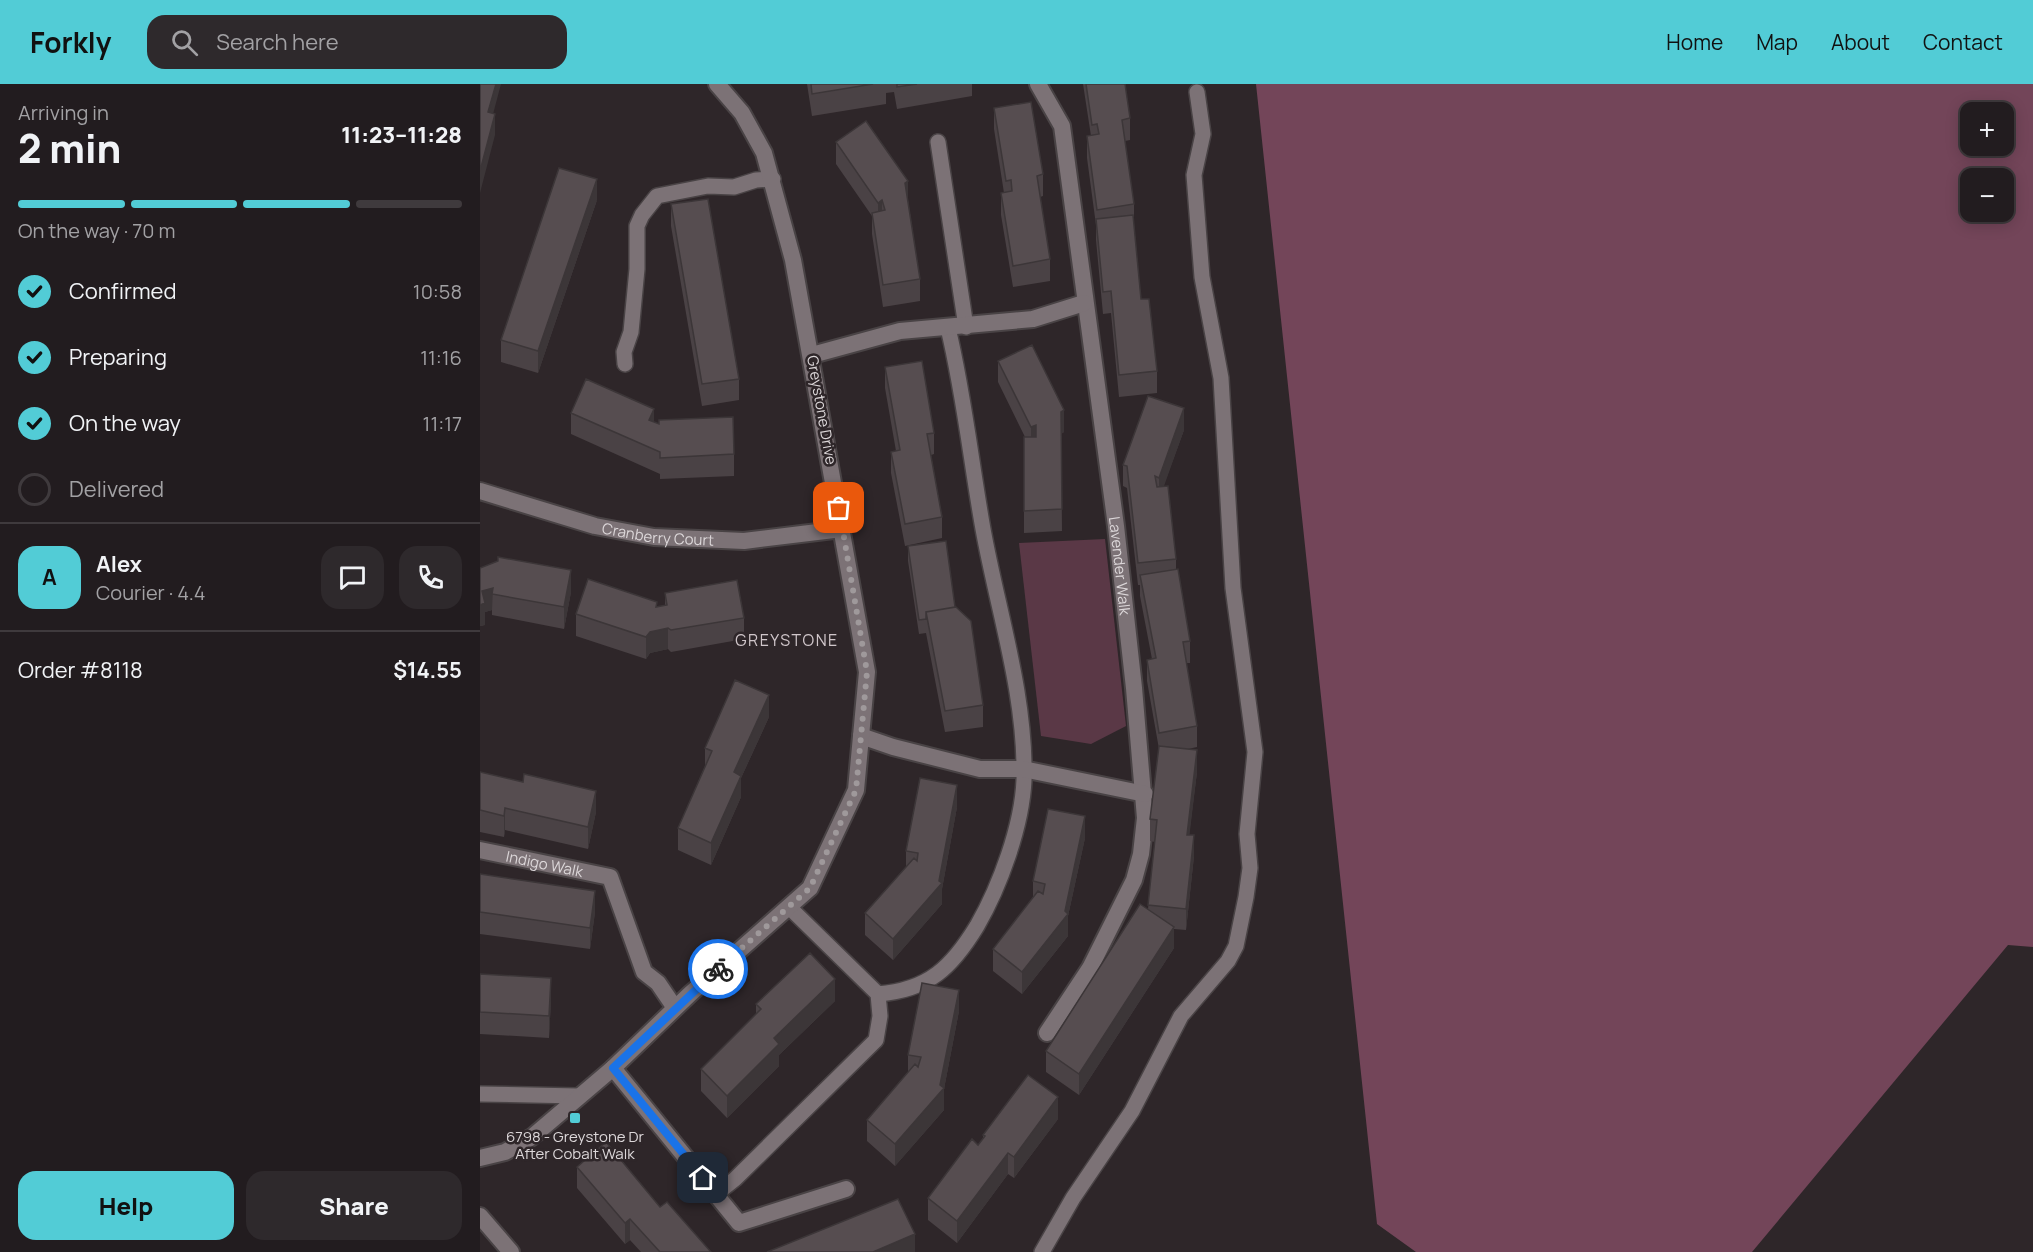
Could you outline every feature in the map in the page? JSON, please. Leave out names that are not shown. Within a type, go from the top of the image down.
[{"type":"street","name":"Greystone Drive","points":[[480,1158],[505,1152],[532,1137],[613,1068],[675,1008],[810,888],[856,790],[867,672],[812,355],[793,260],[773,178],[754,133],[717,84]]},
{"type":"street","name":"Lavender Walk","points":[[1038,84],[1062,126],[1080,254],[1084,303],[1116,526],[1144,794],[1144,830],[1134,880],[1090,968],[1047,1034]]},
{"type":"street","points":[[812,355],[900,331],[966,327],[1033,319],[1084,303]]},
{"type":"street","name":"Cranberry Court","points":[[480,491],[596,526],[654,537],[744,541],[842,529]]},
{"type":"street","points":[[861,736],[893,747],[980,769],[1023,769],[1144,794]]},
{"type":"street","name":"Indigo Walk","points":[[480,850],[610,877],[644,972],[658,983],[675,1008]]},
{"type":"street","points":[[613,1068],[739,1223],[846,1189]]},
{"type":"street","points":[[480,1216],[512,1252]]},
{"type":"lane","points":[[1042,1252],[1073,1198],[1132,1111],[1181,1016],[1228,961],[1236,946],[1250,868],[1247,834],[1255,752],[1233,588],[1221,378],[1202,277],[1194,175],[1203,135],[1197,92]]},
{"type":"lane","points":[[938,142],[966,327]]},
{"type":"lane","points":[[625,364],[624,352],[631,332],[637,269],[637,226],[642,215],[657,196],[708,186],[734,188],[756,180],[773,178]]},
{"type":"lane","points":[[878,994],[895,992],[934,978],[947,968],[965,947],[1000,882],[1016,827],[1024,780],[1017,690],[984,533],[959,374],[948,328]]},
{"type":"lane","points":[[715,1195],[735,1179],[876,1040],[879,1016],[878,994],[789,907]]},
{"type":"lane","points":[[480,1094],[578,1096]]},
{"type":"shaded area","points":[[1256,84],[2033,84],[2033,947],[2008,945],[1752,1252],[1416,1252],[1377,1224]]},
{"type":"shaded area","points":[[1105,539],[1126,726],[1091,744],[1041,736],[1019,543]]},
{"type":"building","points":[[480,84],[496,84],[488,112],[495,114],[480,171]]},
{"type":"building","points":[[811,84],[873,84],[812,94]]},
{"type":"building","points":[[897,84],[917,84],[897,87]]},
{"type":"building","points":[[1086,84],[1125,84],[1130,118],[1122,120],[1134,204],[1097,210],[1087,136],[1099,134],[1097,124],[1092,125]]},
{"type":"building","points":[[1031,102],[1043,174],[1037,176],[1050,259],[1013,266],[1001,193],[1012,191],[1011,180],[1006,181],[994,108]]},
{"type":"building","points":[[866,121],[908,181],[905,183],[920,279],[883,285],[872,213],[885,210],[882,200],[878,203],[836,142]]},
{"type":"building","points":[[559,168],[597,179],[538,351],[501,340]]},
{"type":"building","points":[[708,199],[739,379],[702,384],[671,204]]},
{"type":"building","points":[[1133,215],[1141,299],[1149,299],[1157,371],[1119,375],[1111,291],[1103,292],[1096,219]]},
{"type":"building","points":[[1032,345],[1064,410],[1061,412],[1062,509],[1024,511],[1024,437],[1036,437],[1036,425],[1031,427],[998,361]]},
{"type":"building","points":[[922,361],[934,433],[927,434],[942,517],[905,524],[891,452],[900,450],[885,367]]},
{"type":"building","points":[[586,379],[654,409],[649,420],[659,424],[659,420],[733,417],[734,454],[660,458],[660,452],[571,413]]},
{"type":"building","points":[[1148,396],[1184,408],[1159,478],[1155,476],[1157,487],[1168,486],[1176,559],[1138,563],[1127,466],[1123,465]]},
{"type":"building","points":[[946,541],[955,607],[926,612],[926,619],[919,620],[908,546]]},
{"type":"building","points":[[498,557],[571,570],[564,607],[492,594],[493,588],[482,591],[485,603],[480,605],[480,568],[498,561]]},
{"type":"building","points":[[1178,569],[1190,641],[1183,642],[1197,726],[1159,733],[1147,660],[1156,658],[1140,575]]},
{"type":"building","points":[[588,579],[657,602],[656,607],[667,605],[665,593],[737,580],[744,618],[671,630],[668,628],[650,632],[646,637],[576,614]]},
{"type":"building","points":[[956,607],[971,621],[983,705],[945,711],[926,612]]},
{"type":"building","points":[[735,680],[769,695],[734,772],[741,776],[711,843],[678,828],[712,751],[705,748]]},
{"type":"building","points":[[1159,746],[1197,750],[1187,835],[1194,835],[1186,909],[1148,905],[1157,820],[1150,819]]},
{"type":"building","points":[[480,772],[523,782],[524,774],[596,791],[588,827],[505,808],[504,816],[480,810]]},
{"type":"building","points":[[920,778],[957,785],[939,881],[942,883],[893,939],[865,913],[914,858],[917,861],[918,853],[906,851]]},
{"type":"building","points":[[1048,809],[1085,816],[1065,911],[1068,914],[1022,972],[993,949],[1038,891],[1043,894],[1045,884],[1033,881]]},
{"type":"building","points":[[480,874],[595,891],[590,928],[480,912]]},
{"type":"building","points":[[1140,904],[1174,927],[1079,1074],[1046,1051]]},
{"type":"building","points":[[810,953],[835,979],[774,1038],[779,1044],[727,1096],[701,1069],[761,1009],[756,1004]]},
{"type":"building","points":[[480,974],[551,978],[549,1016],[480,1012]]},
{"type":"building","points":[[922,983],[959,990],[940,1085],[944,1088],[895,1144],[867,1120],[915,1064],[918,1067],[921,1057],[908,1055]]},
{"type":"building","points":[[1028,1075],[1058,1097],[1014,1157],[1008,1153],[957,1221],[928,1198],[972,1139],[978,1145]]},
{"type":"building","points":[[606,1142],[660,1207],[667,1202],[711,1252],[660,1252],[630,1219],[625,1223],[577,1167]]},
{"type":"building","points":[[898,1199],[915,1234],[873,1252],[767,1252]]},
{"type":"way so far","points":[[718,969],[810,888],[856,790],[867,672],[839,508]]},
{"type":"place","name":"6798 - Greystone Dr After Cobalt Walk","points":[[575,1118]]},
{"type":"district","name":"GREYSTONE","points":[[787,640]]},
{"type":"route","points":[[703,1178],[635,1098],[613,1068],[718,969]]}]
